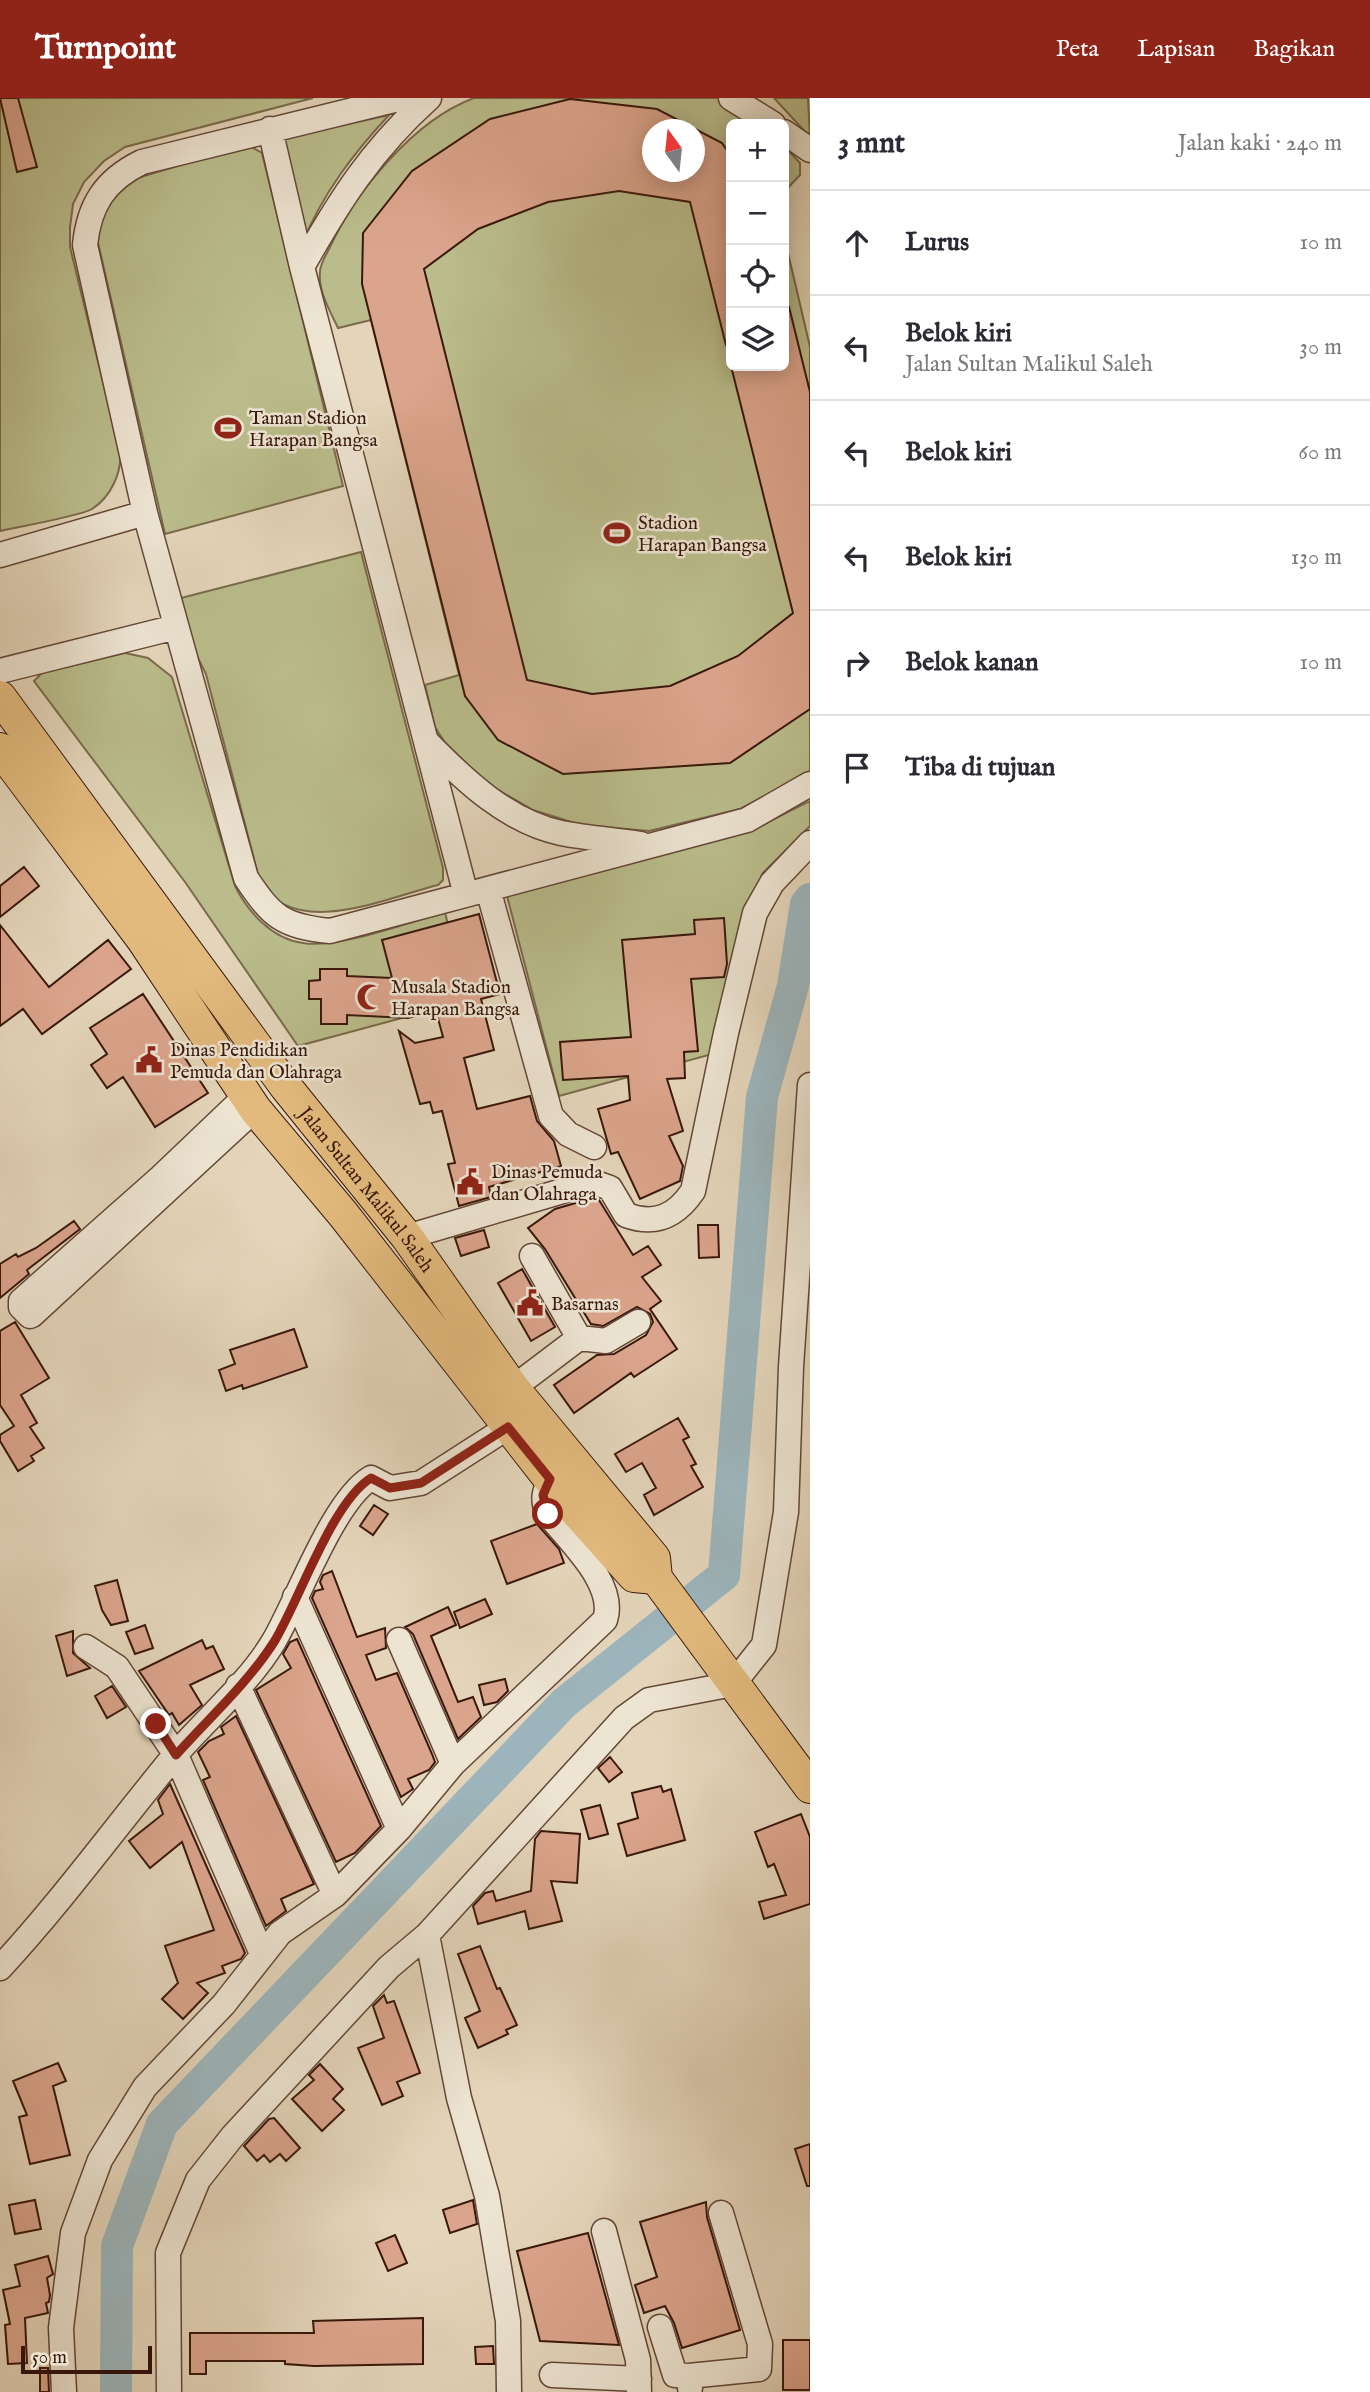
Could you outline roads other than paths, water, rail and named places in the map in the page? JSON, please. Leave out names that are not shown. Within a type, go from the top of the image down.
[{"type":"main road","name":"Jalan Sultan Malikul Saleh","points":[[0,697],[154,930],[251,1102],[343,1214],[550,1479],[634,1576],[659,1583]]},
{"type":"main road","name":"Jalan Sultan Malikul Saleh","points":[[0,749],[286,1087],[407,1237],[513,1388],[654,1558],[659,1583],[810,1787]]},
{"type":"main road","points":[[343,1214],[371,1192]]},
{"type":"street","points":[[402,98],[337,105],[270,129],[142,162],[123,172],[106,186],[90,215],[85,245],[145,513],[246,878],[268,911],[300,928],[330,931],[747,820],[810,784]]},
{"type":"street","points":[[302,267],[337,204],[363,165],[398,126],[429,98]]},
{"type":"street","points":[[731,98],[765,119]]},
{"type":"street","points":[[270,129],[302,267],[428,743],[551,1116],[568,1134],[594,1147]]},
{"type":"street","points":[[789,135],[810,150]]},
{"type":"street","points":[[0,555],[145,513]]},
{"type":"street","points":[[0,671],[176,627]]},
{"type":"street","points":[[428,743],[463,779],[508,810],[558,832],[653,845]]},
{"type":"street","points":[[407,1237],[593,1182],[610,1188],[626,1215],[642,1221],[665,1216],[681,1208],[693,1191],[755,913],[772,883],[810,843]]},
{"type":"street","points":[[169,2392],[168,2253],[198,2180],[232,2137],[389,1966],[426,1935],[624,1718],[649,1700],[733,1685],[764,1645],[786,1512],[791,1367],[810,1085]]},
{"type":"street","points":[[251,1102],[32,1315],[21,1307],[21,1301],[161,1177],[251,1102]]},
{"type":"street","points":[[532,1256],[579,1338]]},
{"type":"street","points":[[513,1388],[579,1338],[606,1341],[638,1322]]},
{"type":"street","points":[[0,1968],[66,1895],[176,1755],[274,1642],[295,1597],[357,1487],[371,1478],[390,1488],[421,1483],[508,1427]]},
{"type":"street","points":[[64,2392],[61,2328],[73,2232],[100,2160],[145,2087],[224,2004],[280,1933],[335,1895],[399,1829],[453,1764],[605,1620],[609,1608],[603,1585],[548,1514],[544,1504],[543,1495],[550,1479]]},
{"type":"street","points":[[295,1597],[399,1829]]},
{"type":"street","points":[[399,1640],[453,1764]]},
{"type":"street","points":[[86,1647],[117,1667],[176,1755],[262,1954]]},
{"type":"street","points":[[238,1686],[335,1895]]},
{"type":"street","points":[[426,1935],[459,2098],[487,2196],[508,2321],[509,2392]]},
{"type":"street","points":[[660,2328],[675,2375],[690,2384],[759,2370],[760,2344],[721,2213]]},
{"type":"street","points":[[552,2375],[639,2386],[638,2360],[604,2231]]},
{"type":"waterway","points":[[116,2392],[117,2246],[162,2124],[564,1703],[724,1575],[762,1097],[793,986],[806,904],[810,899]]},
{"type":"place","name":"Taman Stadion Harapan Bangsa","points":[[228,428]]},
{"type":"place","name":"Stadion Harapan Bangsa","points":[[617,533]]},
{"type":"place","name":"Musala Stadion Harapan Bangsa","points":[[370,997]]},
{"type":"place","name":"Dinas Pendidikan Pemuda dan Olahraga","points":[[149,1060]]},
{"type":"place","name":"Dinas Pemuda dan Olahraga","points":[[470,1182]]},
{"type":"place","name":"Basarnas","points":[[530,1303]]}]
